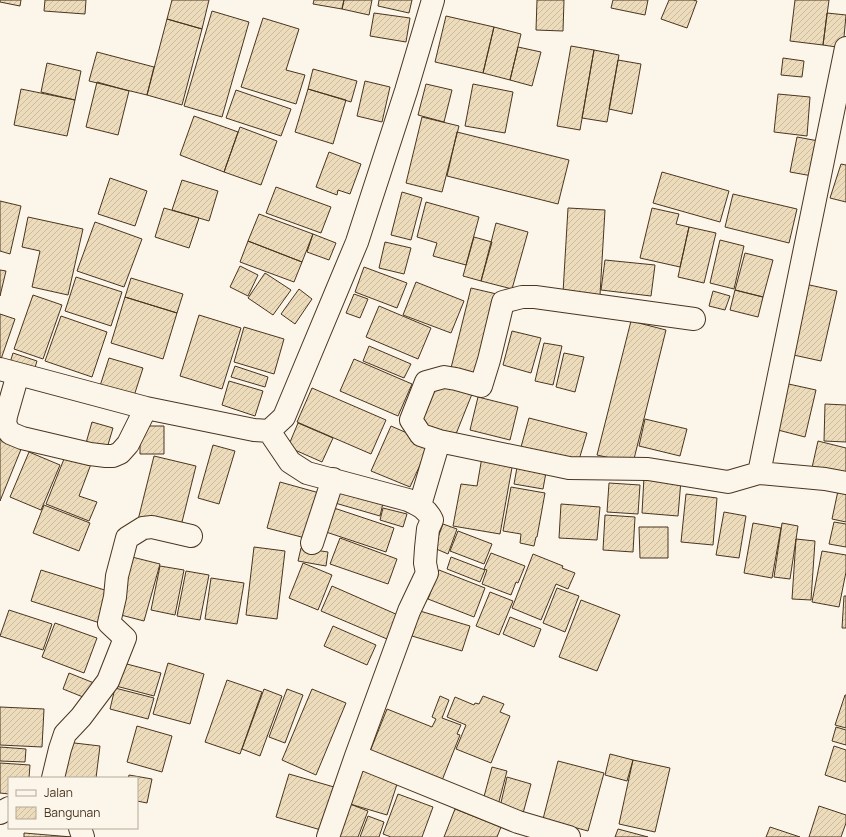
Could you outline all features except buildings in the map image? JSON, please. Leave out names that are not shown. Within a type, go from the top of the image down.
[{"type":"street","points":[[146,408],[126,448],[113,456],[98,455],[22,438],[10,433],[5,424],[9,372],[146,408],[254,430],[269,431],[284,417],[357,242],[406,91],[433,0]]},
{"type":"street","points":[[759,473],[846,48]]},
{"type":"street","points":[[694,320],[535,297],[522,297],[503,302],[481,386],[444,377],[426,382],[410,420],[421,435],[438,441],[569,468],[648,469],[728,482],[759,473],[825,479],[846,483]]},
{"type":"street","points":[[269,431],[290,462],[307,473],[408,500],[420,505],[429,513],[432,520],[428,528],[426,548],[425,563],[427,573],[409,611],[328,837]]},
{"type":"street","points":[[420,505],[438,441]]},
{"type":"street","points":[[312,543],[333,479]]},
{"type":"street","points":[[53,777],[65,734],[81,717],[108,681],[124,638],[109,623],[115,597],[117,576],[127,538],[144,528],[152,527],[191,536]]},
{"type":"street","points":[[356,756],[516,829],[568,837]]}]
